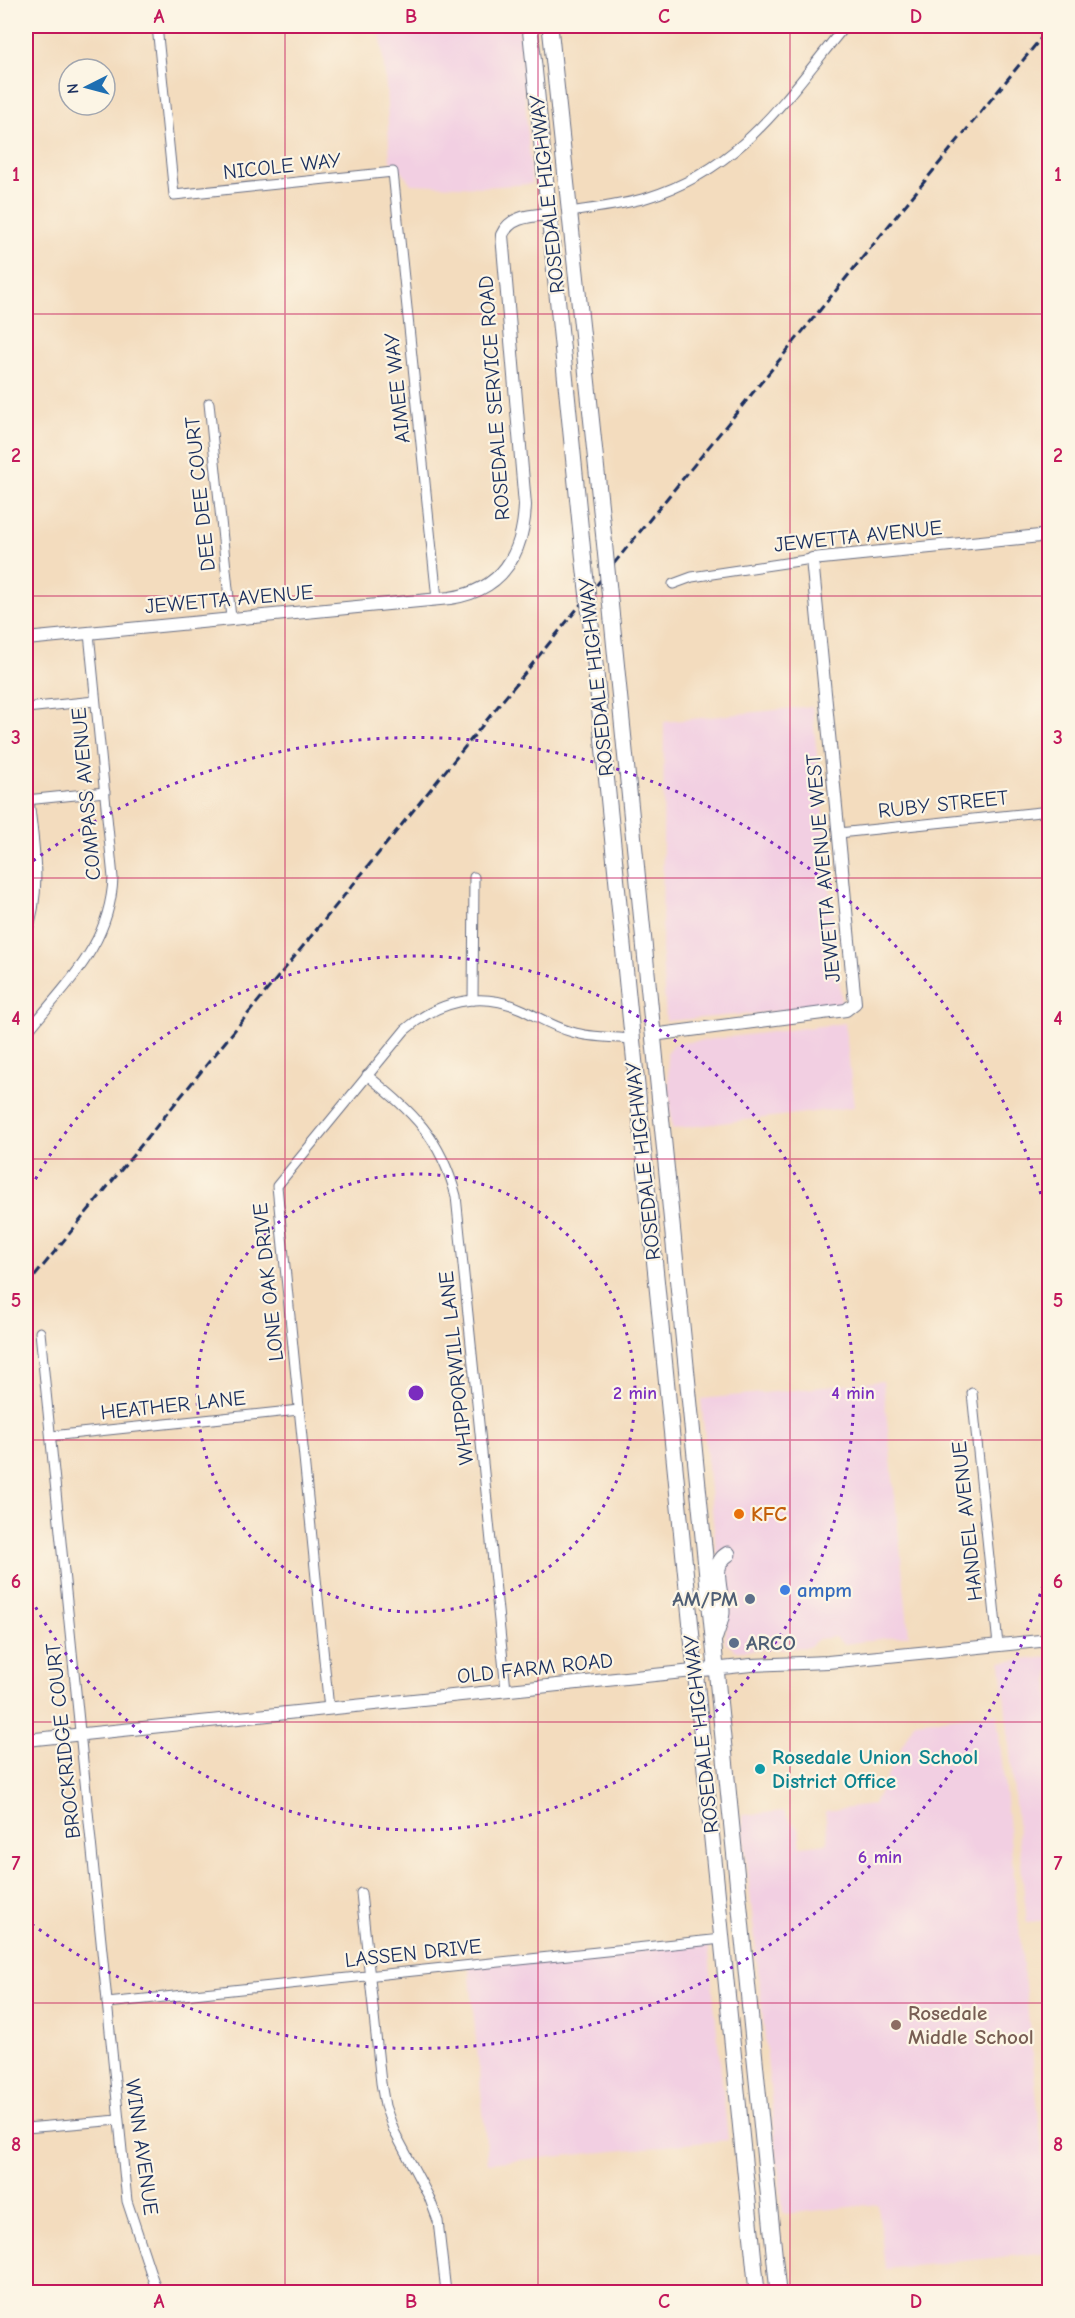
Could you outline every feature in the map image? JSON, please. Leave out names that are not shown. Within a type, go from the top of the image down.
[{"type":"main road","name":"ROSEDALE HIGHWAY","points":[[530,26],[757,2292]]},
{"type":"main road","name":"ROSEDALE HIGHWAY","points":[[550,26],[592,415],[778,2292]]},
{"type":"main road","points":[[536,86],[545,106],[555,198],[561,208],[570,212]]},
{"type":"main road","points":[[549,214],[556,216],[564,232],[578,378],[584,399],[592,415]]},
{"type":"main road","points":[[610,812],[623,858],[639,1021],[644,1031],[652,1035]]},
{"type":"main road","points":[[632,1039],[644,1046],[646,1053],[656,1148],[666,1174]]},
{"type":"main road","points":[[661,1330],[673,1359],[681,1443],[686,1462],[696,1475]]},
{"type":"main road","points":[[713,1646],[722,1613],[718,1566],[721,1558],[728,1554]]},
{"type":"main road","points":[[713,1845],[725,1885],[731,1936],[735,1944],[743,1950]]},
{"type":"street","name":"NICOLE WAY","points":[[157,26],[174,195],[393,172]]},
{"type":"street","points":[[570,212],[644,198],[670,190],[711,169],[747,142],[766,123],[845,26]]},
{"type":"street","name":"AIMEE WAY","points":[[393,172],[437,600]]},
{"type":"street","name":"ROSEDALE SERVICE ROAD","points":[[437,600],[462,596],[493,582],[509,564],[522,535],[525,505],[501,240],[504,230],[512,221],[549,214]]},
{"type":"street","name":"DEE DEE COURT","points":[[209,403],[231,618]]},
{"type":"street","name":"JEWETTA AVENUE","points":[[673,584],[692,577],[812,559],[1050,535]]},
{"type":"street","name":"JEWETTA AVENUE WEST","points":[[652,1035],[846,1010],[855,1003],[812,559]]},
{"type":"street","name":"JEWETTA AVENUE","points":[[26,639],[437,600]]},
{"type":"street","name":"COMPASS AVENUE","points":[[26,1034],[97,942],[107,920],[112,895],[113,878],[88,633]]},
{"type":"street","points":[[26,708],[95,701]]},
{"type":"street","points":[[26,935],[33,910],[37,874],[27,800],[105,792]]},
{"type":"street","name":"RUBY STREET","points":[[839,833],[1050,811]]},
{"type":"street","points":[[473,1000],[474,877]]},
{"type":"street","name":"LONE OAK DRIVE","points":[[329,1709],[277,1186],[398,1038],[416,1020],[444,1005],[473,1000],[506,1003],[573,1033],[632,1039]]},
{"type":"street","name":"WHIPPORWILL LANE","points":[[367,1075],[406,1107],[431,1136],[442,1155],[456,1196],[506,1690]]},
{"type":"street","name":"BROCKRIDGE COURT","points":[[40,1332],[107,2002]]},
{"type":"street","name":"HANDEL AVENUE","points":[[972,1393],[998,1645]]},
{"type":"street","name":"HEATHER LANE","points":[[51,1436],[299,1410]]},
{"type":"street","name":"OLD FARM ROAD","points":[[26,1740],[716,1669],[828,1662],[1050,1640]]},
{"type":"street","points":[[361,1893],[385,2106],[394,2131],[429,2198],[438,2221],[446,2292]]},
{"type":"street","name":"LASSEN DRIVE","points":[[107,2002],[722,1939]]},
{"type":"street","name":"WINN AVENUE","points":[[107,2002],[127,2201],[158,2292]]},
{"type":"street","points":[[26,2128],[118,2120]]},
{"type":"shaded area","points":[[380,26],[519,26],[532,184],[483,187],[411,184],[399,167],[390,161]]},
{"type":"shaded area","points":[[812,706],[842,1006],[666,1021],[662,956],[664,722]]},
{"type":"shaded area","points":[[845,1023],[854,1107],[672,1129],[667,1052],[673,1044]]},
{"type":"shaded area","points":[[883,1381],[909,1635],[844,1644],[834,1637],[818,1639],[809,1647],[737,1651],[725,1643],[728,1612],[724,1570],[716,1550],[701,1399]]},
{"type":"shaded area","points":[[1049,1657],[1049,1920],[1027,1922],[1001,1662]]},
{"type":"shaded area","name":"Rosedale Middle School","points":[[997,1713],[1049,2217],[1049,2252],[885,2269],[878,2204],[783,2214],[742,1815],[783,1811],[799,1830],[801,1846],[828,1843],[825,1811],[873,1805],[914,1722]]},
{"type":"shaded area","points":[[708,1942],[728,2140],[488,2163],[469,1966]]},
{"type":"railway","points":[[26,1287],[1050,27]]},
{"type":"place","name":"KFC","points":[[739,1514]]},
{"type":"place","name":"ampm","points":[[785,1590]]},
{"type":"place","name":"AM/PM","points":[[750,1599]]},
{"type":"place","name":"ARCO","points":[[734,1643]]},
{"type":"place","name":"Rosedale Union School District Office","points":[[760,1769]]},
{"type":"place","name":"Rosedale Middle School","points":[[896,2025]]}]
